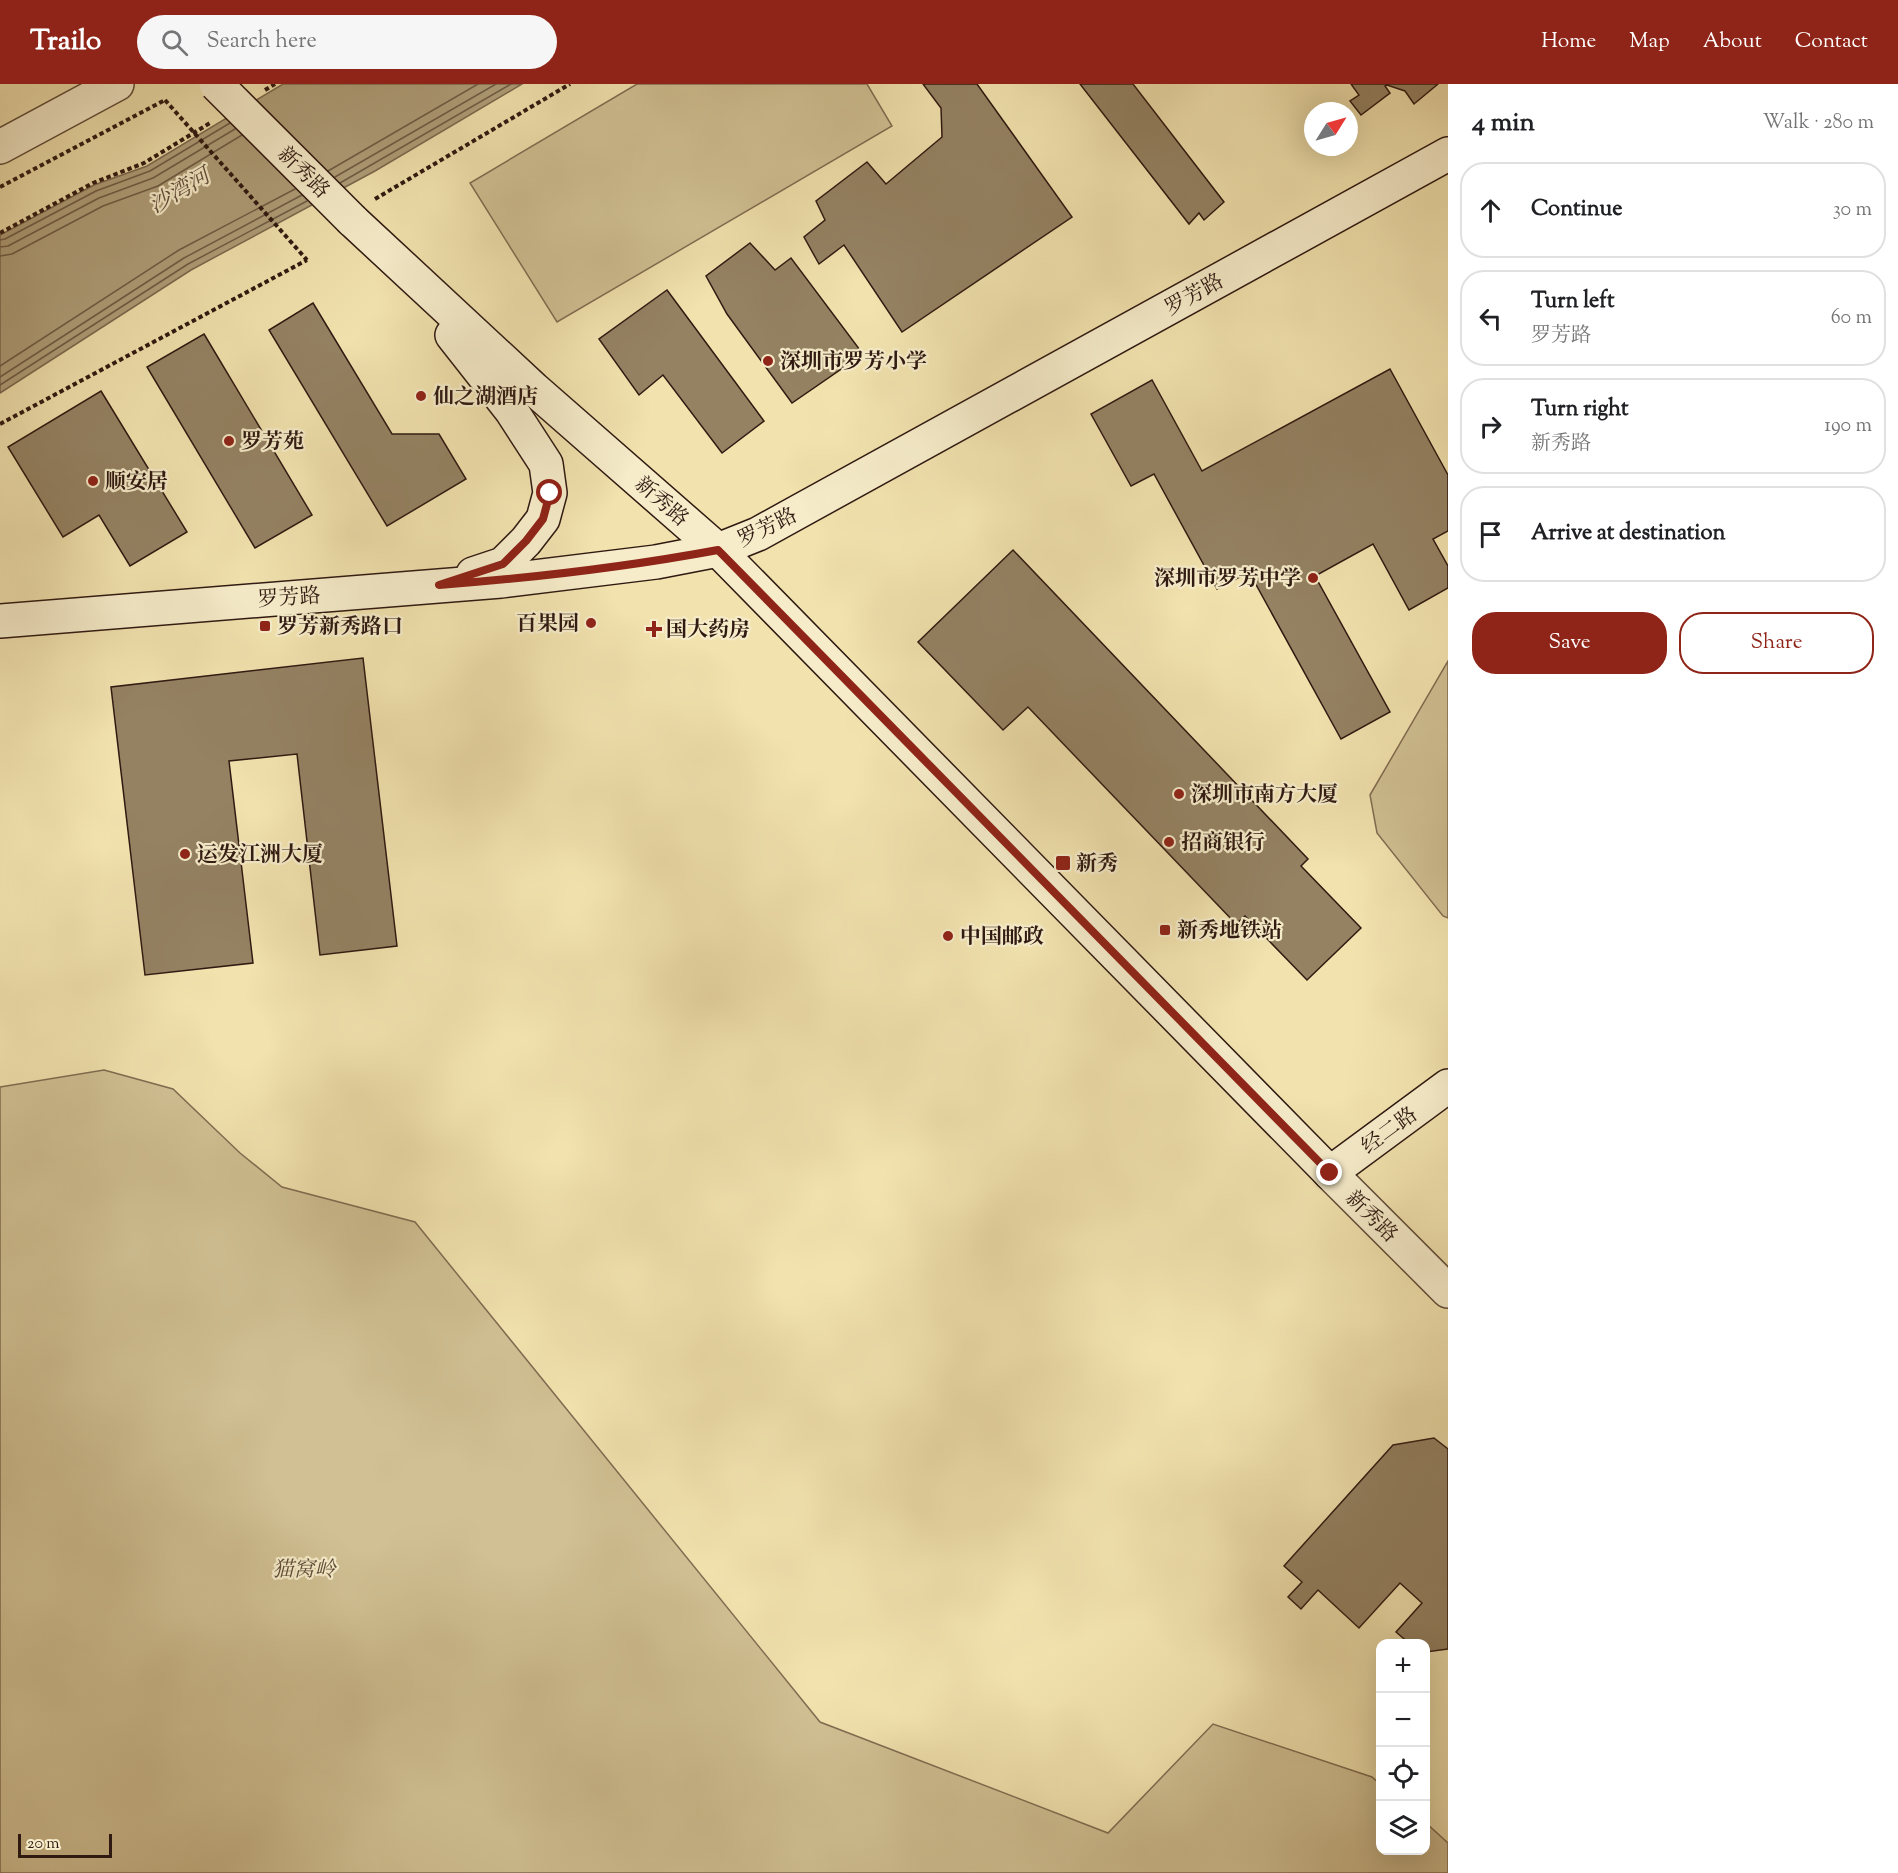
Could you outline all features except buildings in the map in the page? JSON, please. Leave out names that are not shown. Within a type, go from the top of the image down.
[{"type":"main road","points":[[0,147],[117,84]]},
{"type":"main road","name":"新秀路","points":[[216,84],[366,221],[534,389],[718,550],[1448,1291]]},
{"type":"main road","name":"罗芳路","points":[[0,621],[501,580],[656,562],[718,550],[758,534],[1448,154]]},
{"type":"main road","points":[[366,221],[511,410],[546,464],[550,493],[543,519],[526,541],[503,564],[439,585]]},
{"type":"main road","name":"经二路","points":[[1330,1173],[1448,1086]]},
{"type":"path","points":[[265,90],[274,84]]},
{"type":"path","points":[[366,221],[570,84]]},
{"type":"path","points":[[0,187],[165,100],[307,260],[0,424]]},
{"type":"path","points":[[0,233],[93,183],[144,163],[214,120]]},
{"type":"green space","points":[[637,84],[867,84],[892,126],[557,322],[470,183]]},
{"type":"green space","points":[[1448,661],[1448,918],[1443,916],[1377,833],[1370,795]]},
{"type":"green space","name":"猫窝岭","points":[[104,1070],[173,1089],[240,1153],[282,1187],[415,1222],[820,1722],[1108,1833],[1213,1724],[1372,1777],[1376,1780],[1376,1855],[1430,1855],[1430,1827],[1448,1843],[1448,1873],[0,1873],[0,1087]]},
{"type":"water","name":"沙湾河","points":[[283,84],[522,84],[375,171],[191,270],[0,393],[0,235],[94,185],[147,166]]},
{"type":"place","name":"深圳市罗芳小学","points":[[768,361]]},
{"type":"place","name":"仙之湖酒店","points":[[421,396]]},
{"type":"place","name":"罗芳苑","points":[[229,441]]},
{"type":"place","name":"顺安居","points":[[93,481]]},
{"type":"place","name":"深圳市罗芳中学","points":[[1313,578]]},
{"type":"place","name":"百果园","points":[[591,623]]},
{"type":"place","name":"罗芳新秀路口","points":[[265,626]]},
{"type":"place","name":"国大药房","points":[[654,629]]},
{"type":"place","name":"深圳市南方大厦","points":[[1179,794]]},
{"type":"place","name":"招商银行","points":[[1169,842]]},
{"type":"place","name":"运发江洲大厦","points":[[185,854]]},
{"type":"place","name":"新秀","points":[[1063,863]]},
{"type":"place","name":"新秀地铁站","points":[[1165,930]]},
{"type":"place","name":"中国邮政","points":[[948,936]]},
{"type":"route","points":[[550,493],[543,519],[526,541],[503,564],[439,585],[656,562],[718,550],[1330,1173]]}]
